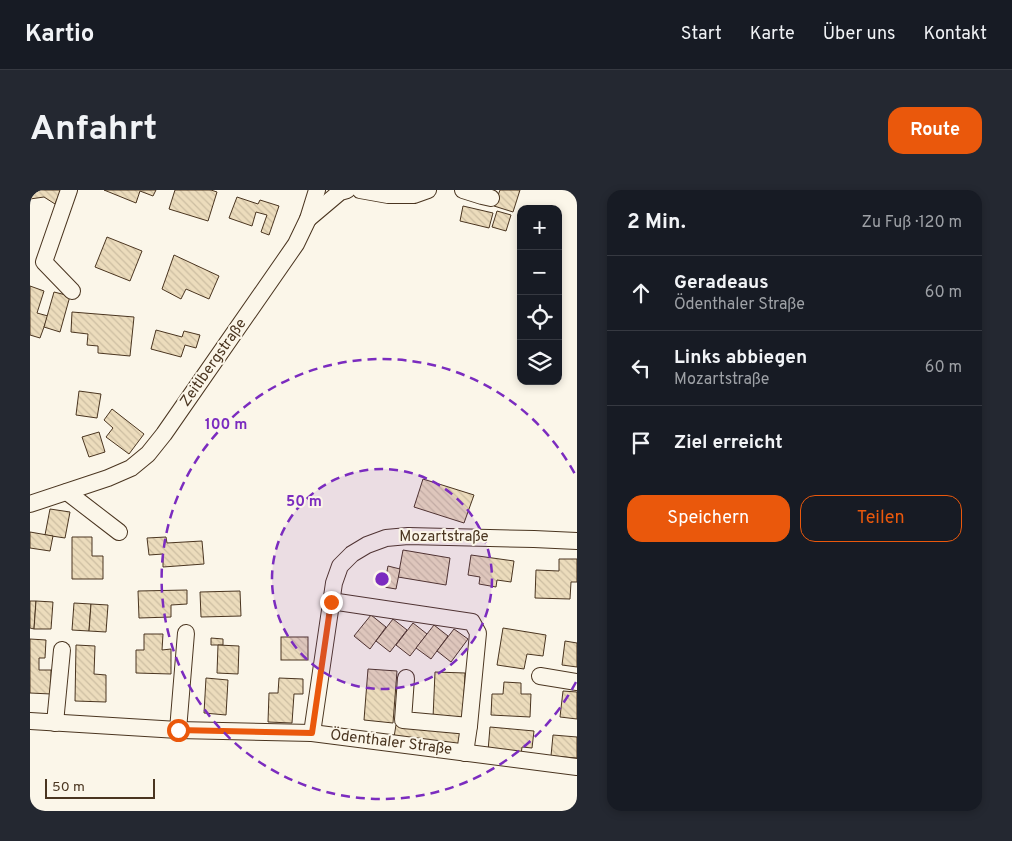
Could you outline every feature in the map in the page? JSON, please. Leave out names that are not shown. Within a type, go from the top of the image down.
[{"type":"street","points":[[69,190],[44,262],[72,292]]},
{"type":"street","name":"Zeitlbergstraße","points":[[30,504],[108,478],[131,468],[148,454],[164,434],[296,244],[308,219],[317,190]]},
{"type":"street","points":[[308,219],[340,192],[347,190]]},
{"type":"street","points":[[360,190],[388,195],[414,196],[428,190]]},
{"type":"street","points":[[463,190],[491,198]]},
{"type":"street","points":[[67,492],[119,532]]},
{"type":"street","name":"Mozartstraße","points":[[312,733],[334,584],[340,566],[352,554],[386,538],[417,536],[577,541]]},
{"type":"street","points":[[331,602],[472,622],[478,633],[465,753]]},
{"type":"street","points":[[178,730],[186,633]]},
{"type":"street","points":[[55,723],[62,650]]},
{"type":"street","points":[[540,676],[577,682]]},
{"type":"street","points":[[406,678],[403,720],[469,726]]},
{"type":"street","name":"Ödenthaler Straße","points":[[30,721],[178,730],[312,733],[577,766]]},
{"type":"building","points":[[30,190],[61,190],[55,204],[44,197],[30,199]]},
{"type":"building","points":[[104,190],[156,190],[153,196],[140,191],[136,203]]},
{"type":"building","points":[[175,190],[211,190],[217,192],[208,221],[169,209]]},
{"type":"building","points":[[500,190],[520,190],[513,212],[494,206]]},
{"type":"building","points":[[237,197],[258,204],[260,200],[279,206],[269,235],[261,232],[267,215],[256,212],[252,226],[229,218]]},
{"type":"building","points":[[463,206],[493,213],[489,228],[460,221]]},
{"type":"building","points":[[497,211],[511,215],[506,231],[492,227]]},
{"type":"building","points":[[107,237],[142,251],[130,281],[95,267]]},
{"type":"building","points":[[174,255],[219,276],[209,299],[186,289],[181,299],[162,289]]},
{"type":"building","points":[[30,286],[44,291],[37,313],[48,316],[40,338],[30,335]]},
{"type":"building","points":[[54,292],[70,296],[60,332],[44,327]]},
{"type":"building","points":[[72,312],[134,317],[130,356],[98,353],[98,346],[87,345],[88,334],[71,332]]},
{"type":"building","points":[[156,330],[182,337],[184,331],[200,335],[196,348],[185,345],[181,357],[151,349]]},
{"type":"building","points":[[79,391],[101,394],[97,418],[76,415]]},
{"type":"building","points":[[112,409],[144,434],[129,454],[106,437],[113,428],[104,420]]},
{"type":"building","points":[[99,432],[105,452],[89,457],[82,437]]},
{"type":"building","points":[[423,479],[474,495],[464,523],[414,507]]},
{"type":"building","points":[[50,509],[70,512],[65,538],[45,535]]},
{"type":"building","points":[[30,532],[53,536],[50,551],[30,548]]},
{"type":"building","points":[[72,537],[92,537],[92,556],[103,556],[103,579],[72,579]]},
{"type":"building","points":[[166,537],[167,543],[202,541],[204,564],[163,567],[163,554],[149,555],[147,538]]},
{"type":"building","points":[[403,550],[450,558],[446,585],[398,577]]},
{"type":"building","points":[[471,555],[514,561],[511,582],[497,580],[496,587],[479,584],[480,577],[468,575]]},
{"type":"building","points":[[559,559],[577,559],[577,582],[571,582],[570,599],[535,598],[536,570],[559,571]]},
{"type":"building","points":[[388,566],[400,569],[396,589],[384,587]]},
{"type":"building","points":[[187,590],[187,604],[171,605],[171,617],[139,618],[138,591]]},
{"type":"building","points":[[240,591],[241,616],[201,617],[200,592]]},
{"type":"building","points":[[30,601],[36,601],[34,629],[30,628]]},
{"type":"building","points":[[36,601],[53,602],[51,629],[34,629]]},
{"type":"building","points":[[74,603],[91,604],[89,631],[72,630]]},
{"type":"building","points":[[91,604],[108,605],[106,632],[89,631]]},
{"type":"building","points":[[371,615],[386,627],[370,649],[354,636]]},
{"type":"building","points":[[393,619],[407,630],[390,652],[376,641]]},
{"type":"building","points":[[413,623],[427,634],[410,656],[396,645]]},
{"type":"building","points":[[434,625],[448,636],[431,659],[416,648]]},
{"type":"building","points":[[503,628],[546,635],[543,656],[527,654],[524,669],[497,665]]},
{"type":"building","points":[[454,629],[468,639],[451,662],[437,651]]},
{"type":"building","points":[[144,634],[163,634],[162,650],[171,649],[171,674],[136,673],[136,650],[144,650]]},
{"type":"building","points":[[281,637],[308,637],[308,660],[281,660]]},
{"type":"building","points":[[211,638],[223,639],[223,645],[211,645]]},
{"type":"building","points":[[30,639],[46,640],[45,658],[39,658],[39,670],[51,670],[51,694],[30,693]]},
{"type":"building","points":[[565,641],[577,643],[577,667],[562,665]]},
{"type":"building","points":[[76,645],[95,646],[94,674],[106,675],[106,702],[75,701]]},
{"type":"building","points":[[218,645],[239,646],[238,674],[217,673]]},
{"type":"building","points":[[368,669],[397,671],[393,723],[364,720]]},
{"type":"building","points":[[435,672],[465,673],[463,719],[433,718]]},
{"type":"building","points":[[206,678],[228,680],[226,715],[204,713]]},
{"type":"building","points":[[279,678],[303,679],[303,694],[294,694],[292,723],[268,722],[269,693],[278,693]]},
{"type":"building","points":[[504,682],[521,683],[521,694],[531,694],[530,717],[491,715],[492,694],[503,694]]},
{"type":"building","points":[[563,691],[577,692],[577,719],[560,717]]},
{"type":"building","points":[[396,725],[463,733],[461,746],[394,737]]},
{"type":"building","points":[[490,727],[534,731],[532,748],[522,747],[521,755],[488,751]]},
{"type":"building","points":[[553,735],[577,737],[577,758],[551,756]]},
{"type":"route","points":[[178,730],[312,733],[331,602]]}]
